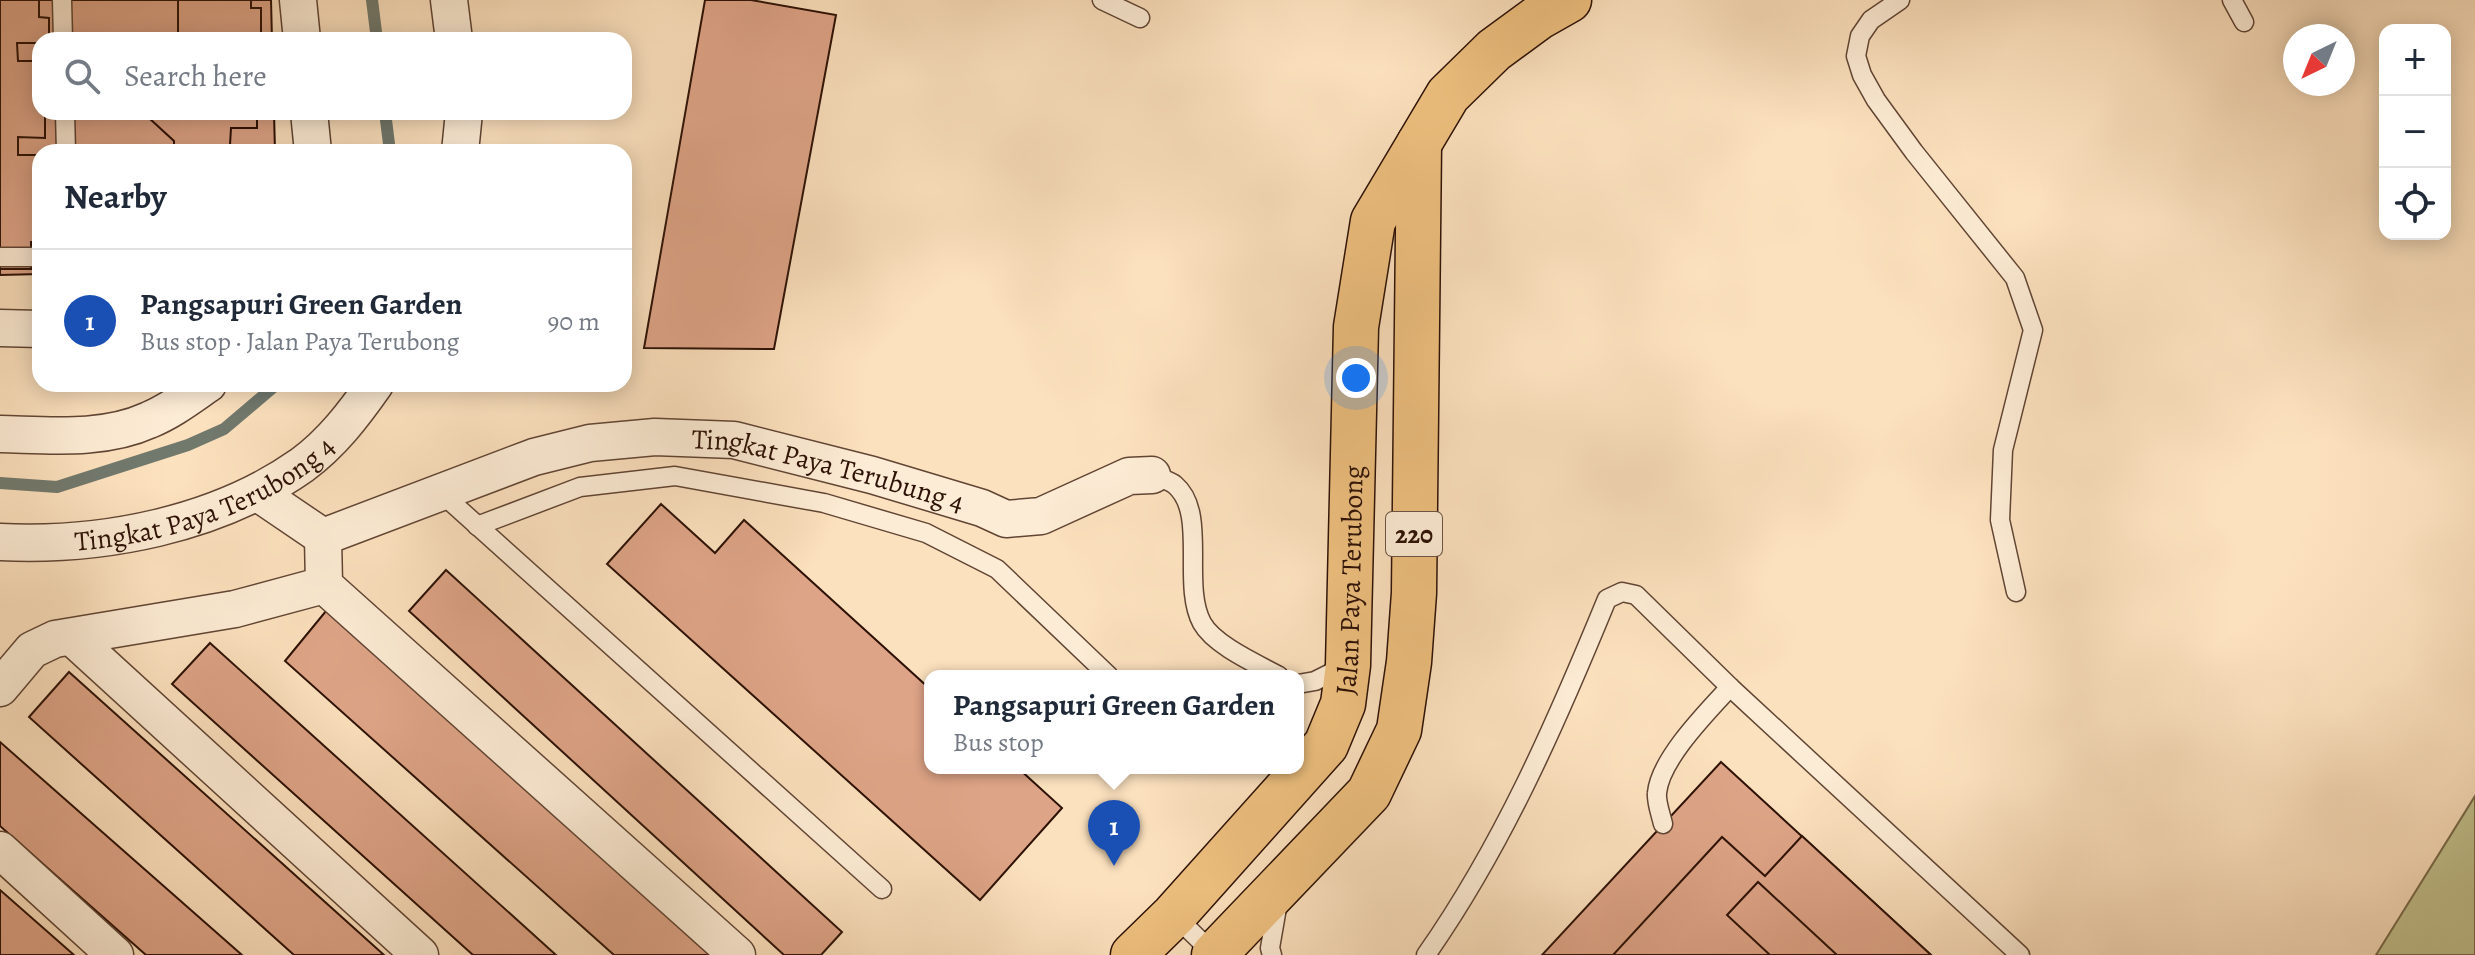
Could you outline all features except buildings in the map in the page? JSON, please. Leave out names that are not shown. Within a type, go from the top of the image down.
[{"type":"main road","name":"Jalan Paya Terubong","points":[[1304,770],[1326,745],[1343,704],[1348,665],[1356,327],[1373,221],[1448,95],[1494,50],[1539,17],[1569,0]]},
{"type":"main road","name":"220","points":[[1214,955],[1369,793],[1399,730],[1409,662],[1414,593],[1419,142]]},
{"type":"main road","name":"Jalan Paya Terubong","points":[[1133,955],[1174,915],[1300,774]]},
{"type":"street","points":[[298,0],[301,32]]},
{"type":"street","points":[[449,0],[453,32]]},
{"type":"street","points":[[310,120],[312,144]]},
{"type":"street","points":[[461,144],[463,120]]},
{"type":"street","points":[[0,328],[32,329]]},
{"type":"street","points":[[0,434],[108,432],[146,422],[196,392]]},
{"type":"street","name":"Tingkat Paya Terubong 4","points":[[0,542],[86,540],[168,526],[258,493],[304,463],[349,422],[370,392]]},
{"type":"street","name":"Tingkat Paya Terubung 4","points":[[323,537],[534,457],[590,443],[655,437],[734,440],[872,475],[982,508],[1006,519],[1041,516],[1129,476],[1152,475]]},
{"type":"street","points":[[258,493],[323,537],[324,585],[737,955]]},
{"type":"street","points":[[0,688],[32,650],[55,639],[235,609],[324,585]]},
{"type":"street","points":[[72,637],[420,955]]},
{"type":"street","points":[[0,850],[115,955]]},
{"type":"lane","points":[[62,0],[63,32]]},
{"type":"lane","points":[[1102,0],[1140,18]]},
{"type":"lane","points":[[1900,0],[1871,20],[1860,36],[1856,56],[1862,75],[1876,100],[1923,164],[2015,278],[2033,330],[2003,450],[2000,520],[2016,592]]},
{"type":"lane","points":[[2232,0],[2244,22]]},
{"type":"lane","points":[[65,120],[66,144]]},
{"type":"lane","points":[[0,257],[32,257]]},
{"type":"lane","name":"Tingkat Paya Terubung 4","points":[[1152,475],[1174,485],[1188,504],[1192,532],[1191,583],[1203,626],[1221,643],[1268,670]]},
{"type":"lane","points":[[477,526],[580,487],[675,476],[824,503],[926,533],[997,569],[1103,670]]},
{"type":"lane","points":[[440,492],[882,889]]},
{"type":"lane","points":[[1426,955],[1461,904],[1535,766],[1607,599],[1622,592],[1636,595],[1730,687],[2020,955]]},
{"type":"lane","points":[[1304,683],[1348,665]]},
{"type":"lane","points":[[1663,824],[1657,793],[1669,761],[1690,730],[1730,687]]},
{"type":"lane","points":[[1272,955],[1270,948],[1282,884]]},
{"type":"lane","points":[[1174,915],[1214,955]]},
{"type":"green space","points":[[2475,796],[2475,955],[2376,955]]},
{"type":"waterway","points":[[372,0],[376,32]]},
{"type":"waterway","points":[[386,120],[389,144]]},
{"type":"waterway","points":[[0,483],[57,487],[188,445],[224,429],[268,392]]},
{"type":"place","name":"Pangsapuri Green Garden","points":[[1114,866]]}]
